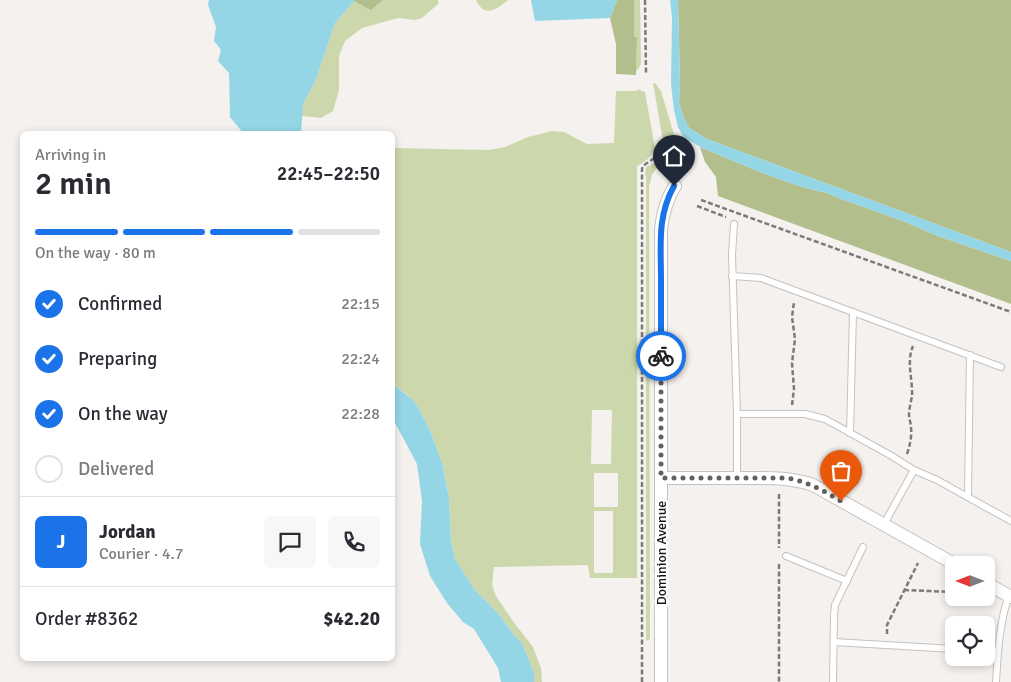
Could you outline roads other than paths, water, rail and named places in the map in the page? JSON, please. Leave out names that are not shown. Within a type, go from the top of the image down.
[{"type":"street","name":"Dominion Avenue","points":[[661,682],[661,230],[664,207],[674,186]]},
{"type":"street","points":[[661,478],[788,478],[801,481],[813,485],[945,559]]},
{"type":"street","points":[[995,587],[1010,596]]},
{"type":"lane","points":[[734,224],[732,276],[737,414],[737,478]]},
{"type":"lane","points":[[732,276],[760,278],[1001,366]]},
{"type":"lane","points":[[850,433],[853,312]]},
{"type":"lane","points":[[968,496],[970,355]]},
{"type":"lane","points":[[737,414],[818,416],[832,422],[914,470],[938,480],[1011,521]]},
{"type":"lane","points":[[884,524],[914,470]]},
{"type":"lane","points":[[833,682],[835,605],[863,547]]},
{"type":"lane","points":[[783,555],[846,581]]},
{"type":"lane","points":[[996,682],[1001,621],[1010,596]]},
{"type":"lane","points":[[834,642],[945,648]]},
{"type":"water","points":[[209,0],[355,0],[335,23],[315,82],[303,104],[301,131],[242,131],[230,117],[229,73],[218,61],[221,50],[214,41],[216,27],[208,5]]},
{"type":"water","points":[[531,0],[617,0],[610,18],[535,21]]},
{"type":"water","points":[[670,0],[678,0],[679,102],[689,128],[707,139],[1011,252],[1011,261],[938,236],[827,193],[802,187],[760,172],[700,147],[683,136],[678,127],[674,110],[671,84],[672,17]]},
{"type":"water","points":[[395,385],[415,402],[430,430],[443,466],[449,499],[451,541],[455,559],[474,589],[498,613],[522,643],[534,673],[534,682],[501,682],[498,668],[474,629],[463,622],[447,603],[430,576],[420,544],[422,501],[417,464],[395,423]]}]
